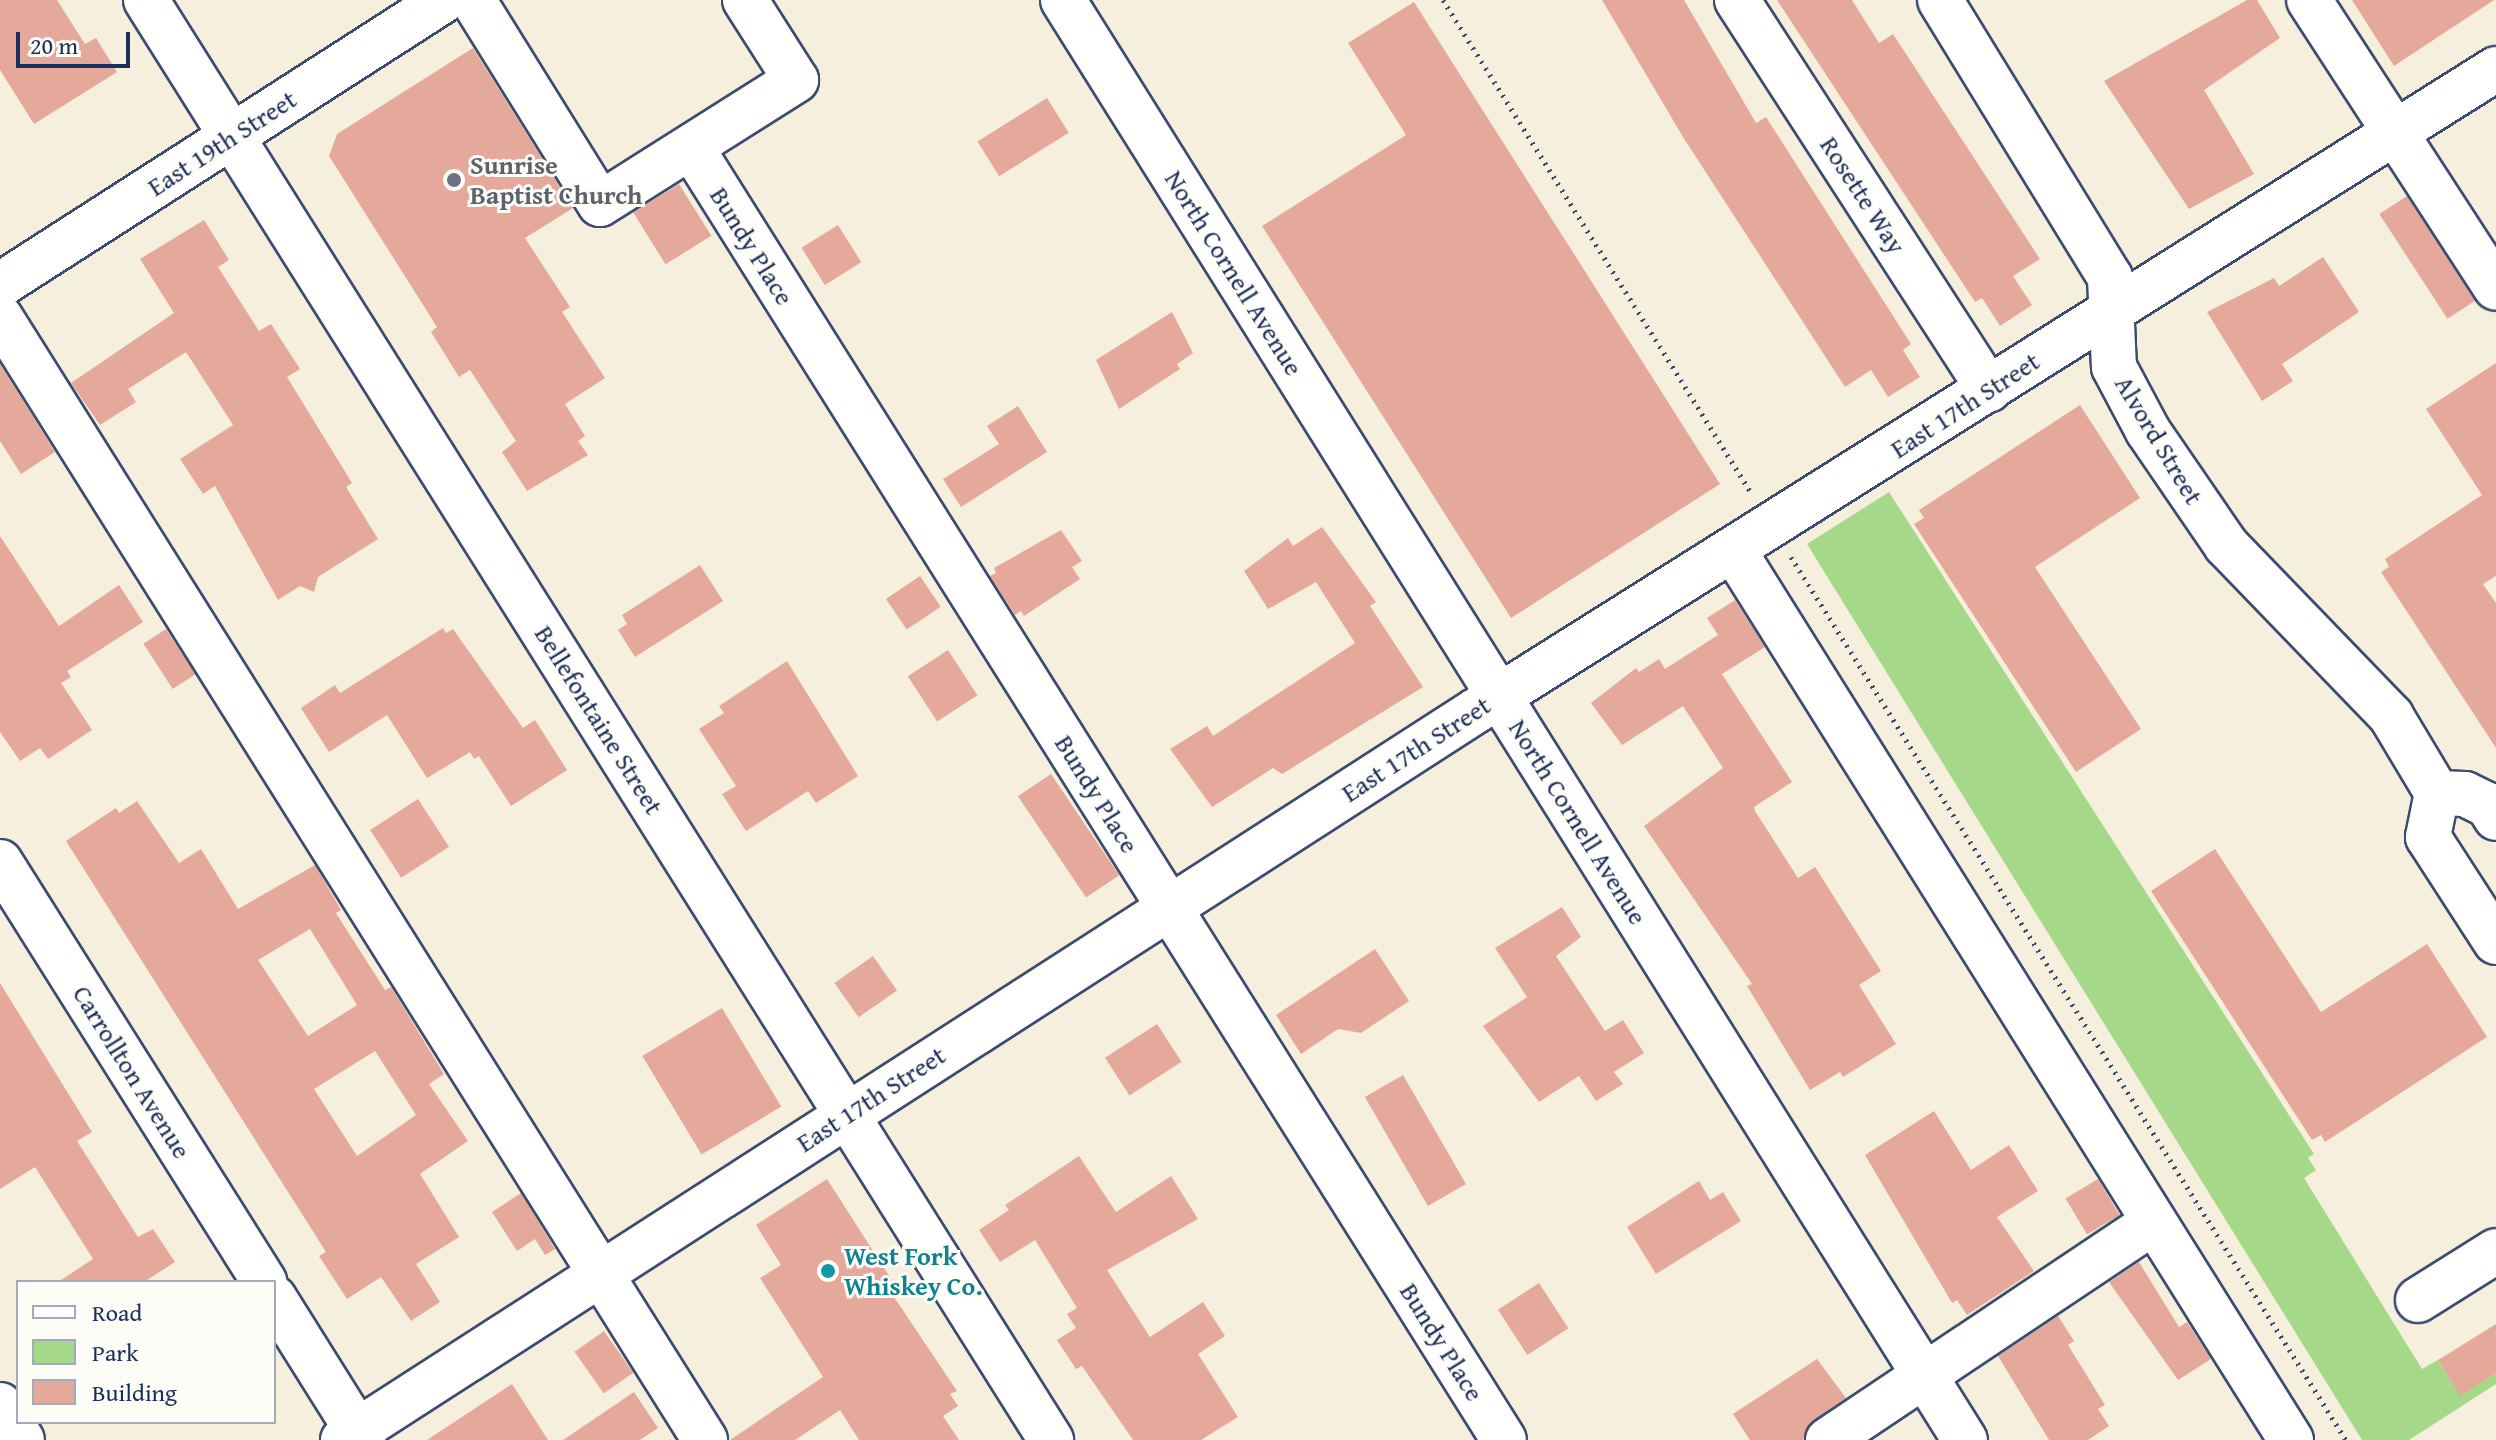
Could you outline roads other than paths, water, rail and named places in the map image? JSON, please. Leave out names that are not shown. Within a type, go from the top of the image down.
[{"type":"street","name":"Bellefontaine Street","points":[[146,0],[1051,1440]]},
{"type":"street","name":"East 19th Street","points":[[0,285],[444,0]]},
{"type":"street","points":[[473,0],[600,204],[796,80],[745,0]]},
{"type":"street","name":"North Cornell Avenue","points":[[1063,0],[1965,1440]]},
{"type":"street","name":"Rosette Way","points":[[1737,0],[1989,390]]},
{"type":"street","name":"Alvord Street","points":[[1940,0],[2110,277],[2115,309],[2114,367],[2148,431],[2226,545],[2391,716],[2437,793]]},
{"type":"street","points":[[2309,0],[2496,288]]},
{"type":"street","name":"East 17th Street","points":[[355,1437],[601,1273],[1168,907],[2496,69]]},
{"type":"street","name":"Bundy Place","points":[[691,147],[1504,1440]]},
{"type":"street","points":[[0,317],[705,1440]]},
{"type":"street","points":[[1734,551],[2291,1440]]},
{"type":"street","points":[[2496,818],[2488,805],[2465,794],[2437,793],[2428,837],[2496,942]]},
{"type":"street","name":"Carrollton Avenue","points":[[0,862],[263,1280]]},
{"type":"street","points":[[1828,1440],[1927,1378],[2154,1222]]},
{"type":"street","points":[[2418,1300],[2496,1251]]},
{"type":"street","points":[[276,1301],[355,1437]]},
{"type":"street","points":[[0,1405],[22,1440]]},
{"type":"place","name":"Sunrise Baptist Church","points":[[454,180]]},
{"type":"place","name":"West Fork Whiskey Co.","points":[[828,1271]]}]
